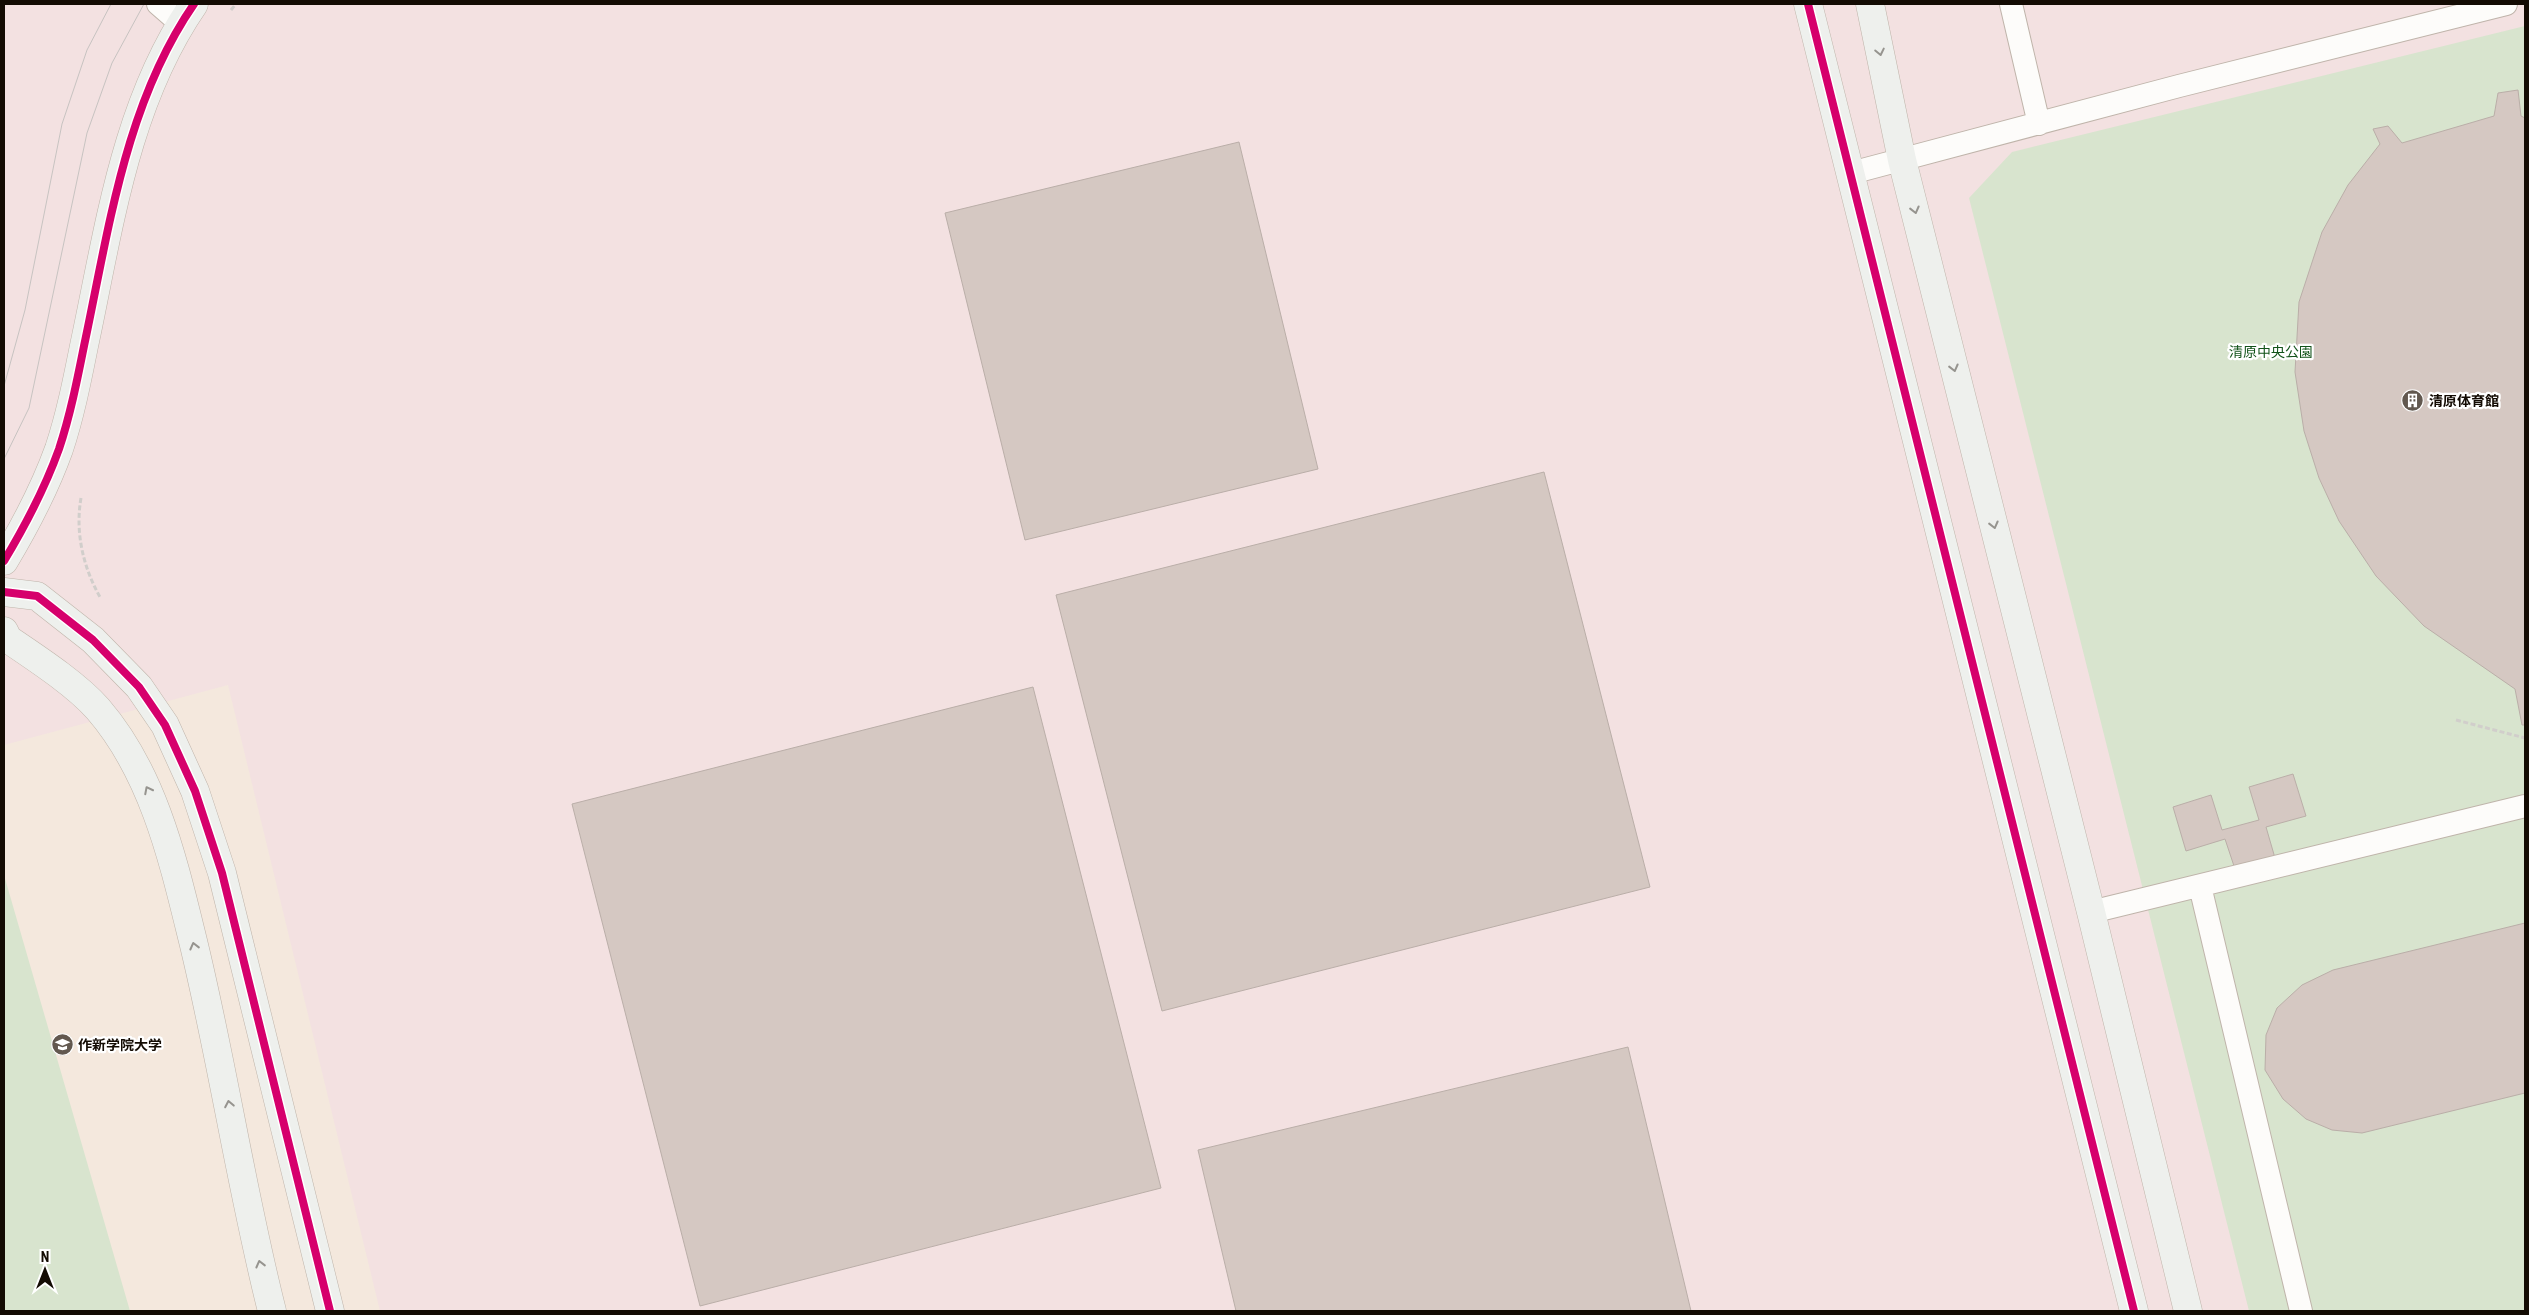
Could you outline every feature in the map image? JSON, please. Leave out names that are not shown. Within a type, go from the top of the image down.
[{"type":"street","points":[[1808,4],[2134,1311]]},
{"type":"street","points":[[1870,4],[1902,160],[2091,912],[2188,1311]]},
{"type":"street","points":[[4,561],[33,510],[59,449],[75,391],[116,195],[136,122],[156,72],[188,14]]},
{"type":"street","points":[[4,592],[37,596],[92,640],[139,687],[164,725],[195,791],[222,874],[330,1311]]},
{"type":"street","points":[[4,630],[8,639],[58,675],[97,708],[127,751],[155,804],[172,855],[214,1027],[255,1244],[272,1311]]},
{"type":"lane","points":[[158,4],[188,14]]},
{"type":"lane","points":[[2012,4],[2039,124]]},
{"type":"lane","points":[[1851,173],[2506,4]]},
{"type":"lane","points":[[2091,912],[2525,806]]},
{"type":"lane","points":[[2200,886],[2301,1311]]},
{"type":"path","points":[[230,11],[236,4]]},
{"type":"path","points":[[83,490],[78,516],[82,551],[91,582],[102,599]]},
{"type":"path","points":[[2456,720],[2525,738]]},
{"type":"shaded area","points":[[4,4],[2525,4],[2525,1311],[380,1311],[228,685],[4,745]]},
{"type":"green space","name":"清原中央公園","points":[[2525,26],[2525,1311],[2249,1311],[1969,198],[2012,152]]},
{"type":"green space","points":[[4,875],[130,1311],[4,1311]]},
{"type":"building","name":"清原体育館","points":[[2518,90],[2521,116],[2525,118],[2525,725],[2522,725],[2515,689],[2424,626],[2376,576],[2339,521],[2319,478],[2304,431],[2295,372],[2299,302],[2322,232],[2348,185],[2380,144],[2373,129],[2388,126],[2402,143],[2494,116],[2498,93]]},
{"type":"building","points":[[1239,142],[1318,469],[1025,540],[945,213]]},
{"type":"building","points":[[1544,472],[1650,887],[1162,1011],[1056,595]]},
{"type":"building","points":[[1033,687],[1161,1188],[700,1306],[572,804]]},
{"type":"building","points":[[2293,774],[2306,816],[2266,827],[2275,858],[2235,869],[2225,839],[2186,851],[2173,807],[2211,795],[2222,830],[2259,820],[2249,787]]},
{"type":"building","points":[[2525,923],[2525,1093],[2362,1133],[2332,1130],[2306,1119],[2283,1099],[2265,1070],[2266,1035],[2277,1008],[2302,985],[2333,970]]},
{"type":"building","points":[[1628,1047],[1691,1311],[1236,1311],[1198,1150]]},
{"type":"tram line","points":[[4,386],[25,310],[62,124],[87,50],[111,4]]},
{"type":"tram line","points":[[4,459],[29,408],[87,133],[112,63],[144,4]]},
{"type":"cycle path","points":[[4,561],[41,492],[63,437],[76,385],[122,169],[135,125],[151,83],[170,43],[194,4]]},
{"type":"cycle path","points":[[1808,4],[2134,1311]]},
{"type":"cycle path","points":[[4,592],[37,596],[93,640],[139,687],[165,725],[195,791],[222,873],[330,1311]]},
{"type":"place","name":"清原体育館","points":[[2413,401]]},
{"type":"place","name":"作新学院大学","points":[[62,1045]]}]
